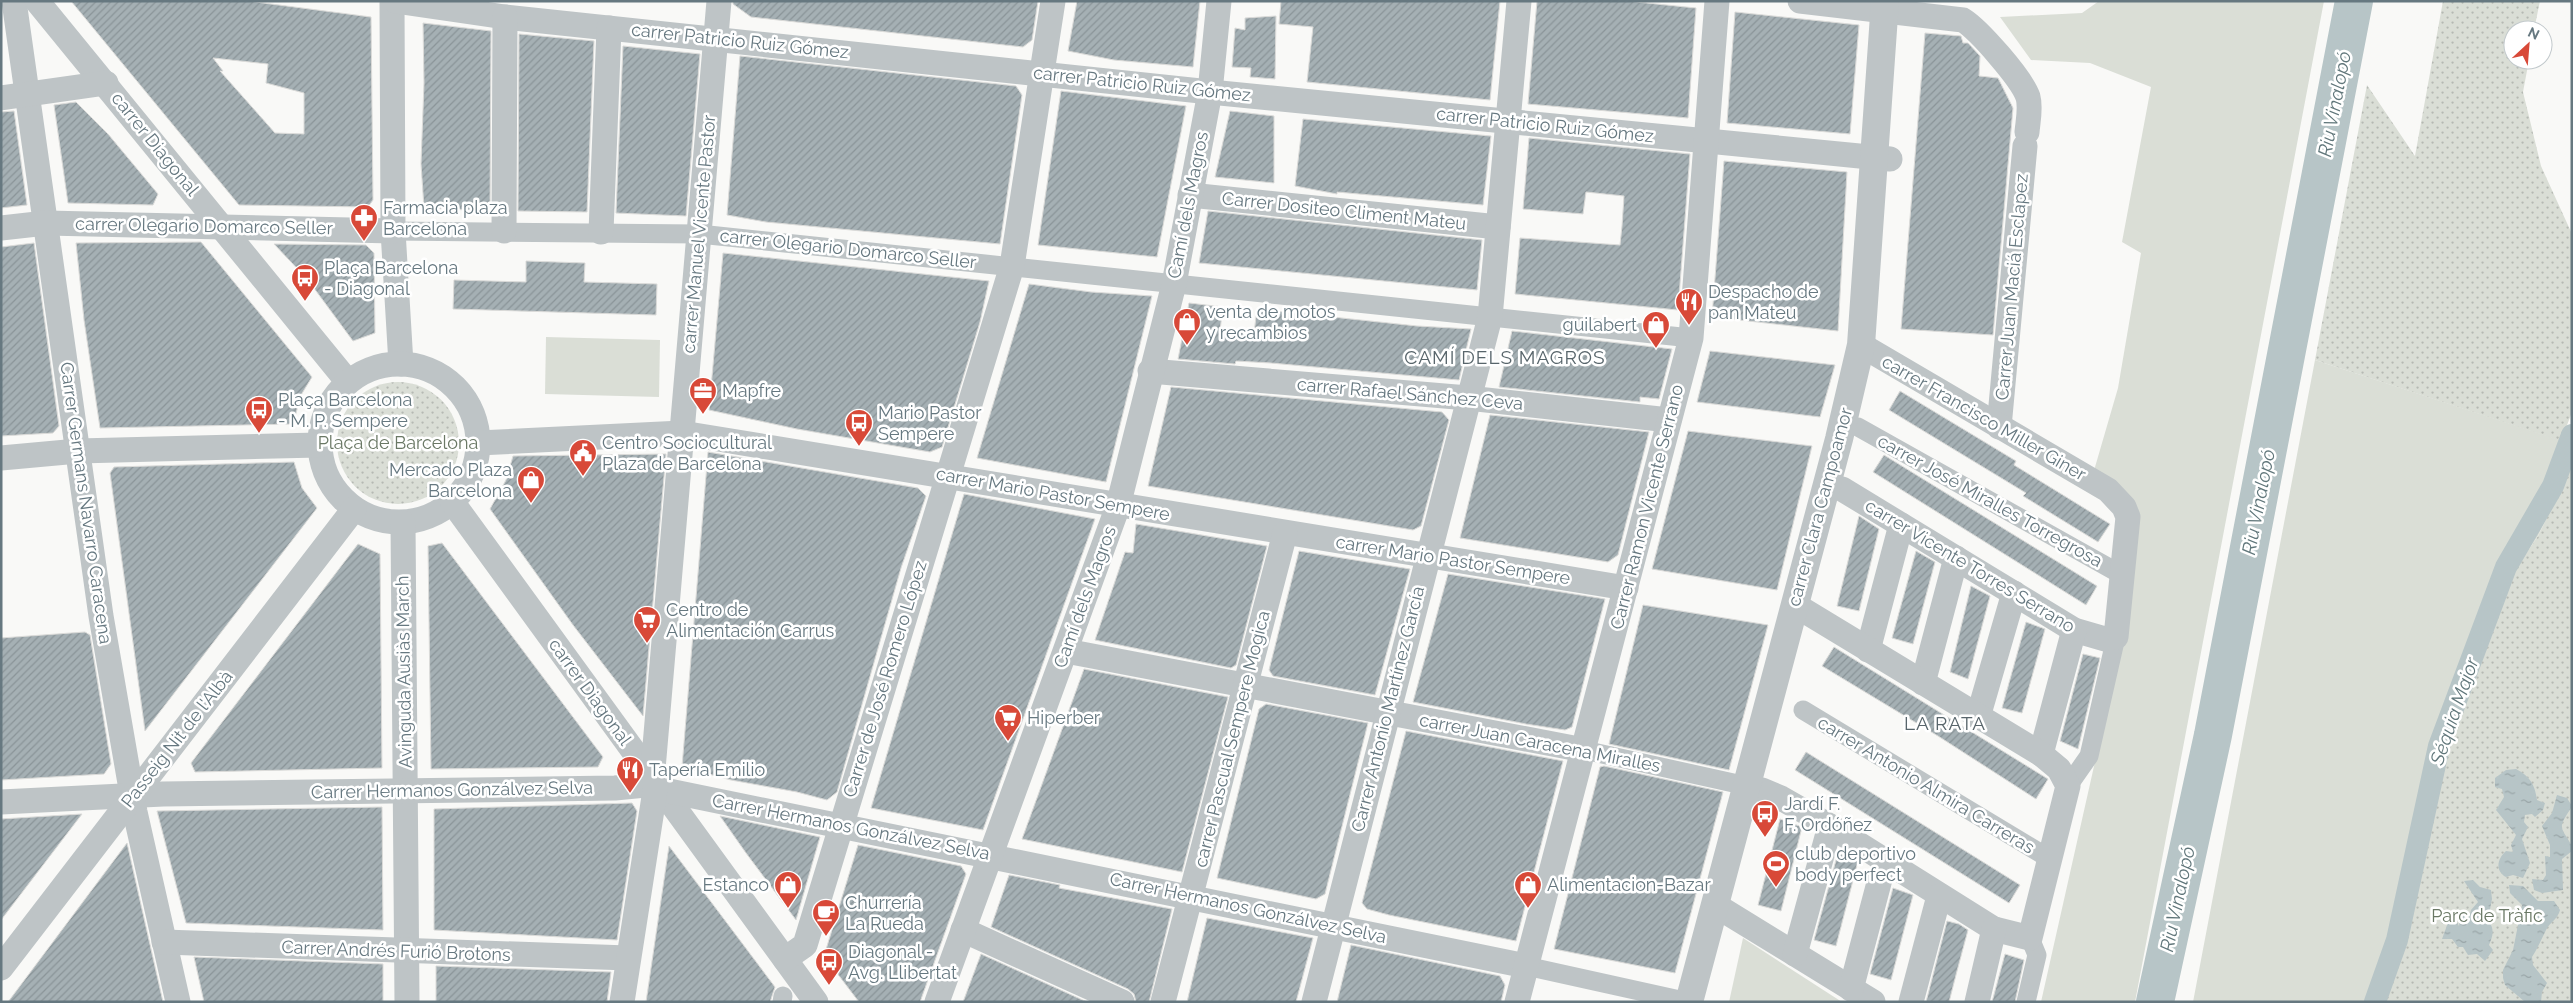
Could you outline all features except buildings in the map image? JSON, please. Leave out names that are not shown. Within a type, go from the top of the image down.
[{"type":"street","name":"Carrer Germans Navarro Caracena","points":[[14,1],[101,616],[132,796],[178,1002]]},
{"type":"street","name":"carrer Diagonal","points":[[37,1],[348,382]]},
{"type":"street","points":[[394,1],[394,231],[401,364]]},
{"type":"street","name":"carrer Patricio Ruiz Gómez","points":[[394,1],[506,17],[1210,92],[1508,120],[1882,159]]},
{"type":"street","name":"carrer Manuel Vicente Pastor","points":[[622,1002],[656,784],[653,769],[719,1]]},
{"type":"street","name":"Carrer de José Romero López","points":[[785,960],[805,945],[1012,266],[1053,1]]},
{"type":"street","name":"Camí dels Magros","points":[[937,1002],[1118,506],[1150,371],[1174,284],[1210,92],[1219,1]]},
{"type":"street","name":"Carrer Antonio Martínez García","points":[[1314,1002],[1427,556],[1490,317],[1519,1]]},
{"type":"street","name":"Carrer Ramon Vicente Serrano","points":[[1517,1002],[1691,338],[1718,1]]},
{"type":"street","name":"Carrer Juan Maciá Esclapez","points":[[1800,1],[1892,7],[1963,20],[1974,27],[2015,77],[2028,97],[2026,139],[1999,427]]},
{"type":"street","name":"carrer Clara Campoamor","points":[[1834,487],[1858,427],[1867,350],[1892,7]]},
{"type":"street","points":[[504,231],[506,17]]},
{"type":"street","points":[[602,232],[609,28]]},
{"type":"street","points":[[1,98],[28,96],[106,84]]},
{"type":"street","name":"Carrer Dositeo Climent Mateu","points":[[1190,194],[1498,227]]},
{"type":"street","name":"carrer Olegario Domarco Seller","points":[[1,228],[46,223],[394,231],[699,234],[1691,338]]},
{"type":"street","name":"carrer Clara Campoamor","points":[[1709,1002],[1723,910],[1834,487],[1867,350]]},
{"type":"street","name":"carrer Francisco Miller Giner","points":[[1867,350],[2108,490],[2124,506],[2128,517],[2116,636]]},
{"type":"street","points":[[401,364],[432,371],[455,388],[472,411],[478,443],[475,467],[470,480],[453,502],[428,517],[403,522],[379,520],[354,510],[337,494],[330,482],[324,469],[319,445],[325,413],[332,400],[348,382],[376,367],[401,364]]},
{"type":"street","name":"carrer Rafael Sánchez Ceva","points":[[1150,371],[1468,398],[1669,420]]},
{"type":"street","name":"carrer José Miralles Torregrosa","points":[[1858,427],[2122,575]]},
{"type":"street","name":"carrer Mario Pastor Sempere","points":[[478,443],[682,433],[1626,588]]},
{"type":"street","points":[[1,458],[78,450],[319,445]]},
{"type":"street","name":"carrer Vicente Torres Serrano","points":[[1834,487],[1901,525],[2074,630],[2105,639],[2116,636]]},
{"type":"street","name":"carrer Diagonal","points":[[453,502],[816,1002]]},
{"type":"street","name":"Passeig Nit de l'Albà","points":[[1,968],[354,510]]},
{"type":"street","name":"Avinguda Ausiàs March","points":[[403,522],[407,1002]]},
{"type":"street","points":[[1868,650],[1901,525]]},
{"type":"street","name":"carrer Pascual Sempere Mogica","points":[[1163,1002],[1285,533]]},
{"type":"street","points":[[1923,683],[1956,558]]},
{"type":"street","points":[[1978,717],[2014,593]]},
{"type":"street","points":[[1802,610],[2041,754],[2059,769],[2068,786]]},
{"type":"street","points":[[2041,754],[2074,630]]},
{"type":"street","points":[[2026,1002],[2038,955],[2030,938],[2068,786],[2090,756],[2116,636]]},
{"type":"street","name":"carrer Juan Caracena Miralles","points":[[1066,651],[1584,750],[1755,788]]},
{"type":"street","name":"carrer Antonio Almira Carreras","points":[[1802,710],[2050,859]]},
{"type":"street","name":"Carrer Hermanos Gonzálvez Selva","points":[[1,802],[132,796],[615,788],[656,784],[669,791],[841,824],[1334,925],[1689,1002]]},
{"type":"street","points":[[1755,788],[1830,826],[1994,929],[2030,938]]},
{"type":"street","points":[[1795,954],[1830,826]]},
{"type":"street","points":[[1851,989],[1885,860]]},
{"type":"street","points":[[1911,1002],[1939,896]]},
{"type":"street","points":[[1723,910],[1873,1002]]},
{"type":"street","name":"carrer Clara Campoamor","points":[[1689,1002],[1723,910]]},
{"type":"street","points":[[1977,1002],[1994,929]]},
{"type":"street","points":[[962,930],[1122,1002]]},
{"type":"street","name":"Carrer Andrés Furió Brotons","points":[[164,942],[628,958]]},
{"type":"green space","points":[[2099,1],[2324,1],[2135,1002],[2041,1002],[2119,655],[2132,503],[2093,474],[2118,388],[2141,253],[2122,242],[2151,87],[2090,63],[2031,60],[2000,17],[2082,13]]},
{"type":"green space","points":[[2443,1],[2540,1],[2536,20],[2503,20],[2503,70],[2527,70],[2523,92],[2541,166],[2572,234],[2572,412],[2561,441],[2315,360],[2367,85],[2415,156]]},
{"type":"green space","points":[[546,337],[660,340],[659,397],[545,394]]},
{"type":"green space","points":[[2315,360],[2572,444],[2572,466],[2538,536],[2509,578],[2442,747],[2394,939],[2373,1002],[2193,1002]]},
{"type":"green space","name":"Plaça de Barcelona","points":[[398,382],[421,386],[441,400],[455,420],[459,443],[455,466],[441,486],[421,500],[398,504],[375,500],[355,486],[341,466],[337,443],[341,420],[355,400],[375,386]]},
{"type":"green space","name":"Parc de Tràfic","points":[[2572,466],[2572,1002],[2373,1002],[2394,939],[2442,747],[2509,578],[2538,536]]},
{"type":"green space","points":[[1743,938],[1842,1002],[1729,1002]]},
{"type":"water","points":[[2516,769],[2531,782],[2537,800],[2545,803],[2543,810],[2535,817],[2532,814],[2525,815],[2524,822],[2528,827],[2522,839],[2530,863],[2523,878],[2513,875],[2506,877],[2500,871],[2498,864],[2506,851],[2513,852],[2511,845],[2516,835],[2496,810],[2504,797],[2502,789],[2495,787],[2495,778],[2506,770]]},
{"type":"water","points":[[2557,795],[2567,798],[2572,806],[2562,828],[2572,847],[2572,851],[2562,859],[2563,890],[2542,893],[2534,890],[2532,879],[2543,880],[2546,875],[2545,856],[2550,857],[2550,845],[2542,826],[2552,813]]},
{"type":"water","points":[[2473,880],[2480,887],[2491,890],[2492,899],[2488,920],[2493,932],[2489,945],[2493,950],[2485,961],[2477,954],[2468,955],[2463,947],[2458,947],[2452,939],[2442,939],[2449,920],[2455,919],[2459,926],[2460,918],[2465,915],[2467,925],[2471,910],[2478,902],[2464,881]]},
{"type":"water","points":[[2509,885],[2523,886],[2538,901],[2554,901],[2560,910],[2558,916],[2546,930],[2532,957],[2533,965],[2547,983],[2542,992],[2541,1002],[2525,1002],[2505,985],[2503,978],[2503,970],[2513,950],[2522,905],[2510,893]]},
{"type":"waterway","name":"Riu Vinalopó","points":[[2155,1002],[2213,735],[2354,1]]},
{"type":"waterway","name":"Séquia Major","points":[[2375,1002],[2397,940],[2439,746],[2506,567],[2553,486],[2572,435]]},
{"type":"place","name":"Farmacia plaza Barcelona","points":[[364,242]]},
{"type":"place","name":"Plaça Barcelona - Diagonal","points":[[305,302]]},
{"type":"place","name":"Despacho de pan Mateu","points":[[1689,326]]},
{"type":"place","name":"venta de motos y recambios","points":[[1187,346]]},
{"type":"place","name":"guilabert","points":[[1656,349]]},
{"type":"place","name":"Mapfre","points":[[703,415]]},
{"type":"place","name":"Plaça Barcelona - M. P. Sempere","points":[[259,434]]},
{"type":"place","name":"Mario Pastor Sempere","points":[[859,447]]},
{"type":"place","name":"Centro Sociocultural Plaza de Barcelona","points":[[583,477]]},
{"type":"place","name":"Mercado Plaza Barcelona","points":[[531,504]]},
{"type":"place","name":"Centro de Alimentación Carrus","points":[[647,644]]},
{"type":"place","name":"Hiperber","points":[[1008,742]]},
{"type":"place","name":"Tapería Emilio","points":[[630,794]]},
{"type":"place","name":"Jardí F. F. Ordóñez","points":[[1765,838]]},
{"type":"place","name":"club deportivo body perfect","points":[[1776,888]]},
{"type":"place","name":"Estanco","points":[[788,909]]},
{"type":"place","name":"Alimentacion-Bazar","points":[[1528,909]]},
{"type":"place","name":"Churrería La Rueda","points":[[826,937]]},
{"type":"place","name":"Diagonal - Avg. Llibertat","points":[[829,986]]},
{"type":"district","name":"CAMÍ DELS MAGROS","points":[[1505,357]]},
{"type":"district","name":"LA RATA","points":[[1945,723]]}]
